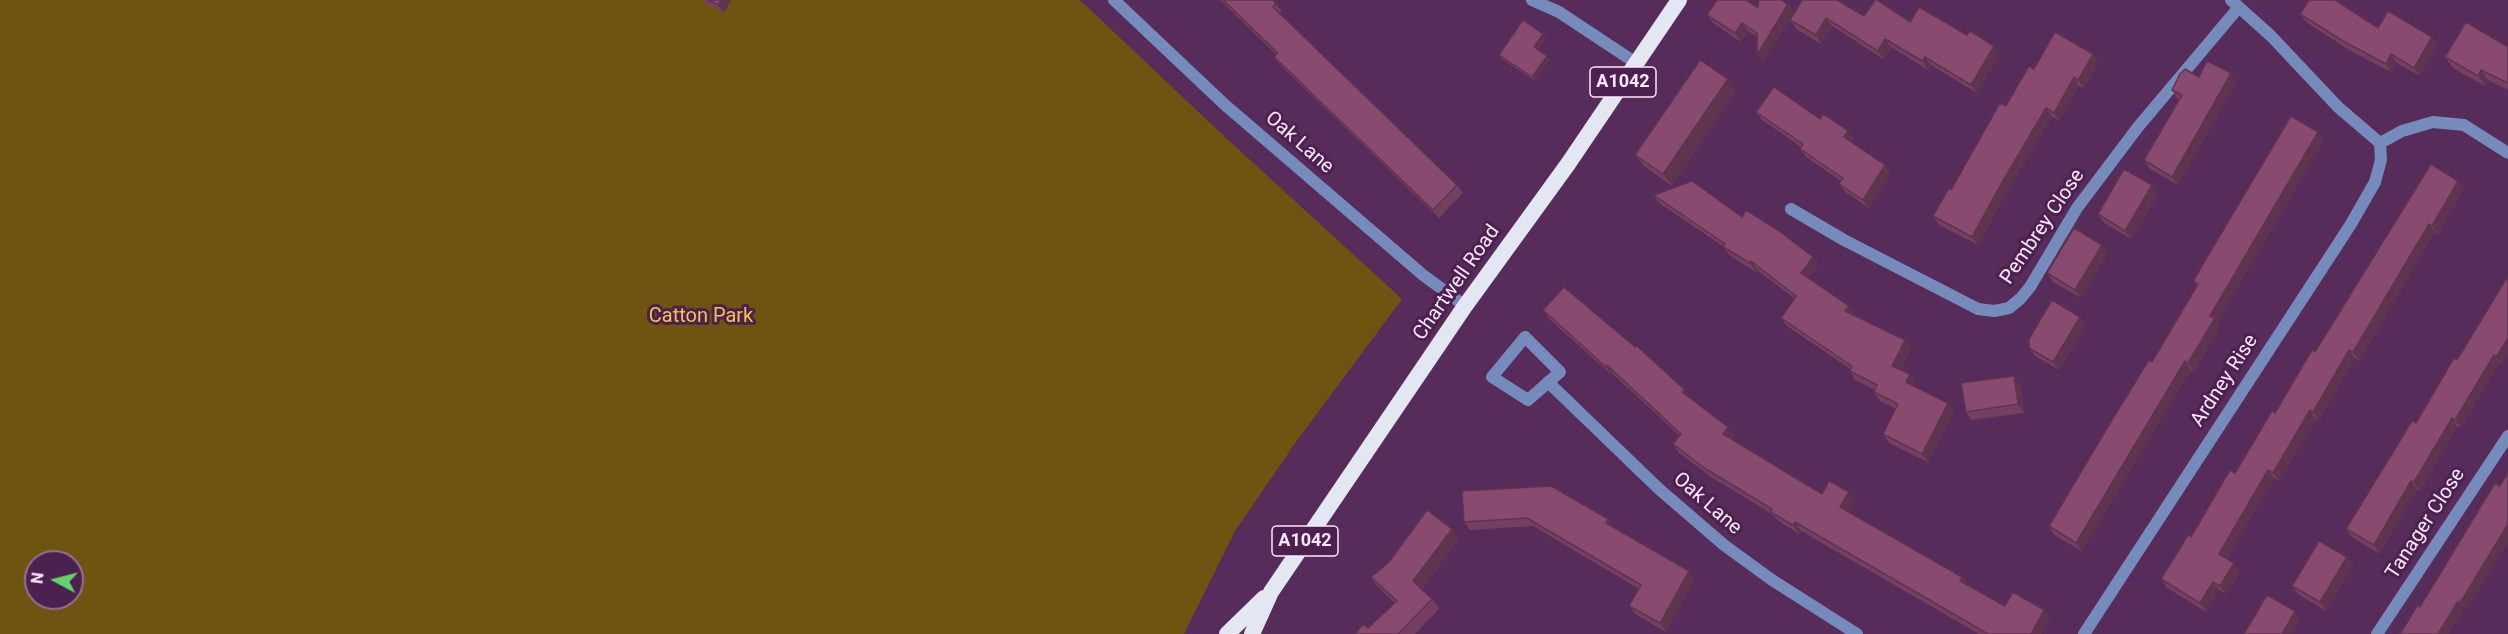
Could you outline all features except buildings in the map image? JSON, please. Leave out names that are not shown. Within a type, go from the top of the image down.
[{"type":"highway","name":"Chartwell Road","points":[[1252,634],[1271,592],[1465,306],[1568,164],[1679,0]]},
{"type":"highway","name":"Chartwell Road","points":[[1227,634],[1271,592]]},
{"type":"street","name":"Oak Lane","points":[[1114,0],[1224,104],[1423,275],[1465,306]]},
{"type":"street","points":[[1532,0],[1559,12],[1636,63]]},
{"type":"street","name":"Pembrey Close","points":[[1791,209],[1844,240],[1978,309],[1994,311],[2009,308],[2030,287],[2077,208],[2235,3],[2271,36],[2338,107],[2380,143]]},
{"type":"street","points":[[2380,143],[2402,130],[2433,122],[2464,125],[2508,153]]},
{"type":"street","name":"Ardney Rise","points":[[2084,634],[2351,224],[2375,182],[2382,160],[2380,143]]},
{"type":"street","points":[[1525,337],[1560,372],[1548,382],[1528,400],[1492,377],[1525,337]]},
{"type":"street","name":"Oak Lane","points":[[1548,382],[1659,489],[1724,545],[1772,580],[1857,634]]},
{"type":"street","name":"Tanager Close","points":[[2377,634],[2508,436]]},
{"type":"green space","name":"Catton Park","points":[[0,0],[1080,0],[1402,299],[1296,442],[1235,531],[1184,634],[0,634]]}]
